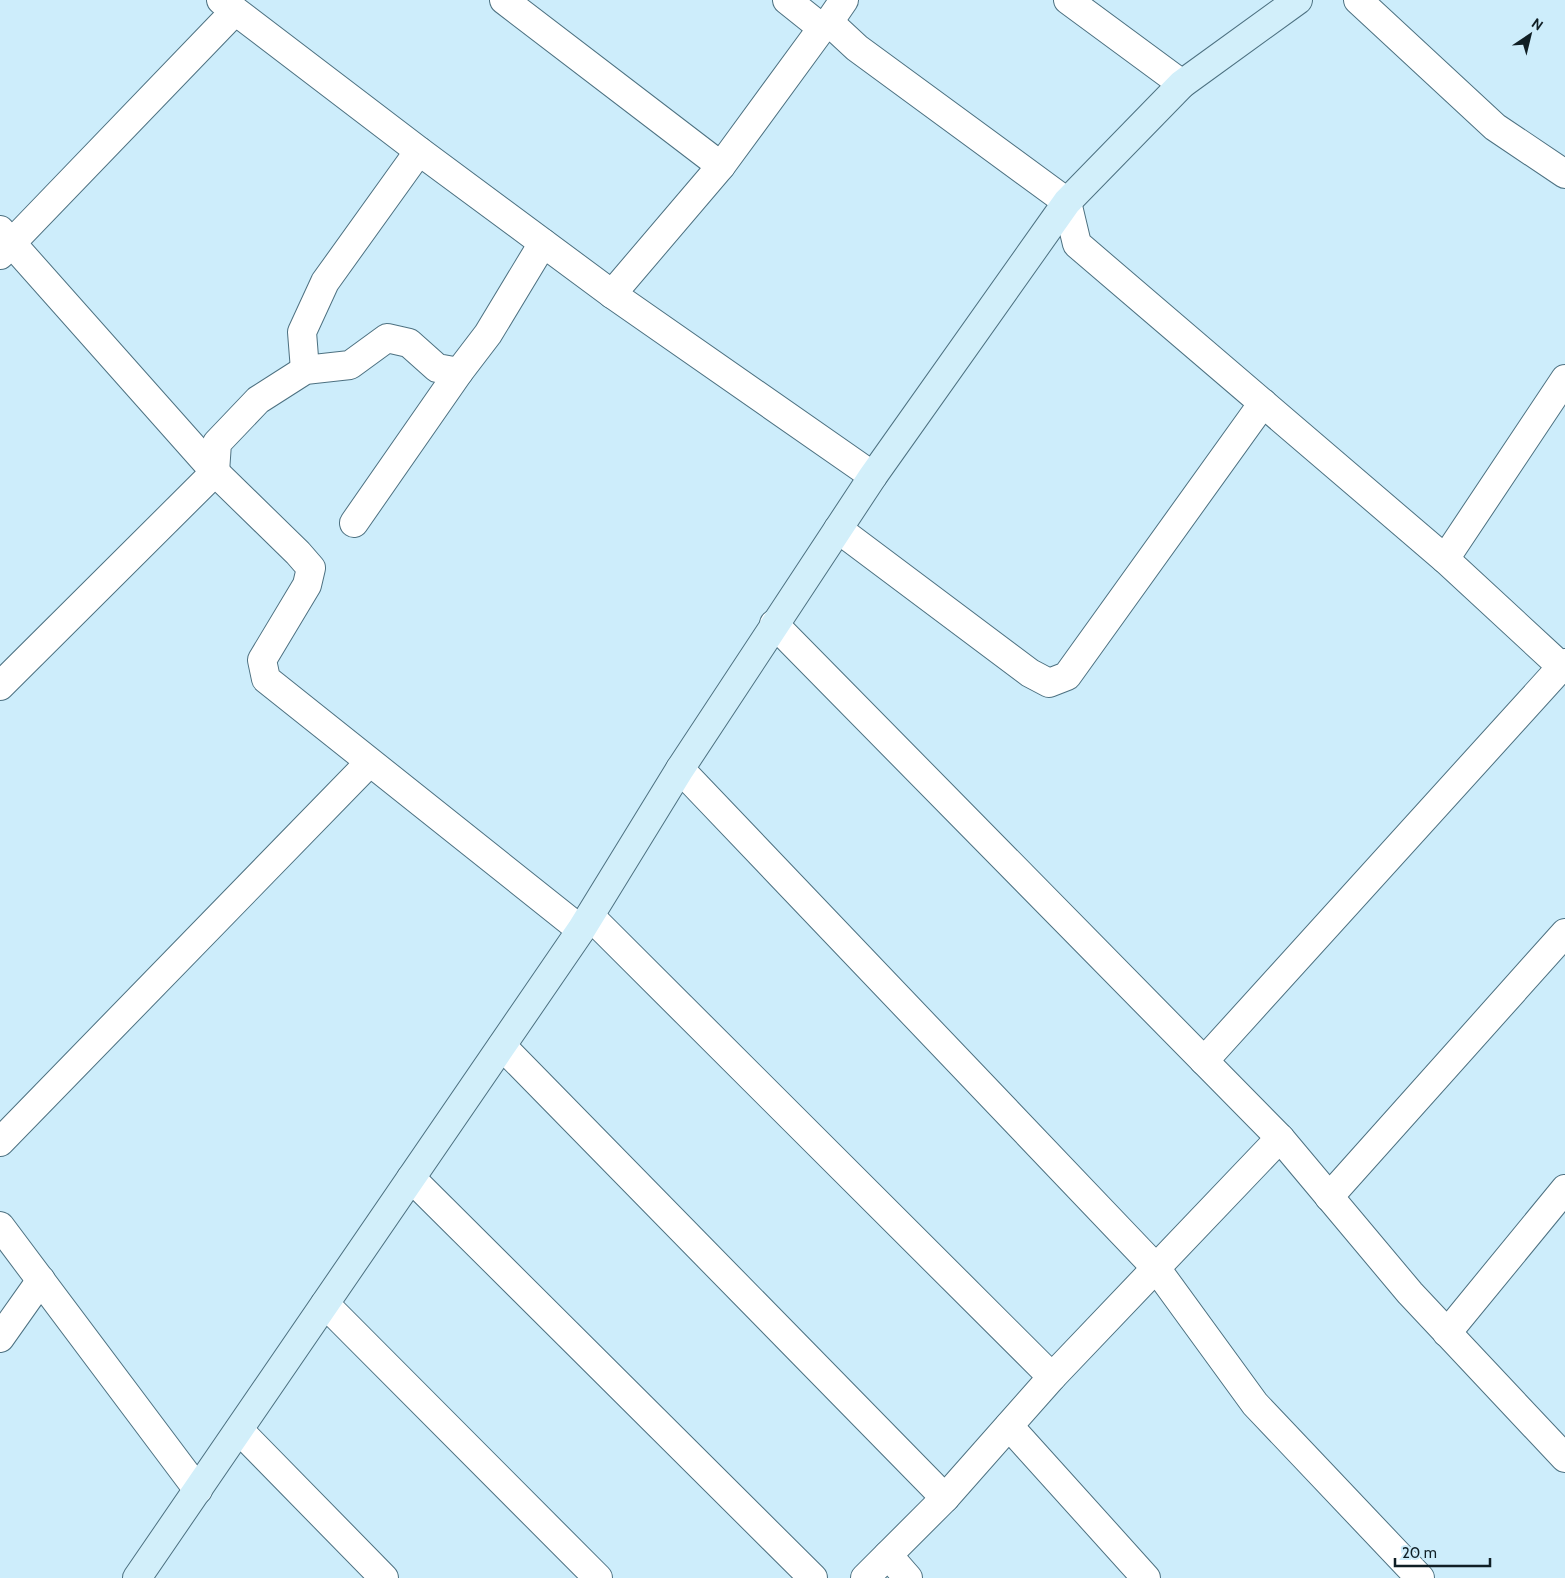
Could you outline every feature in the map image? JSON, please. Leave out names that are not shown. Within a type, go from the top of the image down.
[{"type":"street","points":[[504,0],[721,166]]},
{"type":"street","points":[[787,0],[832,17],[857,48],[1067,202],[1077,244],[1444,559],[1564,666],[1204,1061]]},
{"type":"street","points":[[1068,0],[1182,84]]},
{"type":"street","points":[[143,1575],[198,1490],[585,923],[680,769],[873,476],[1067,202],[1182,84],[1298,0]]},
{"type":"street","points":[[1358,0],[1495,127],[1565,174]]},
{"type":"street","points":[[873,476],[612,294],[419,151],[228,5],[4,243],[215,472],[311,568],[307,585],[262,660],[266,679],[369,763],[585,923],[1052,1377]]},
{"type":"street","points":[[612,294],[721,166],[832,17]]},
{"type":"street","points":[[305,370],[302,332],[325,282],[419,151]]},
{"type":"street","points":[[354,523],[458,372],[488,334],[543,243]]},
{"type":"street","points":[[0,686],[215,472],[217,443],[258,400],[305,370],[350,365],[387,338],[409,343],[437,368],[458,372]]},
{"type":"street","points":[[1444,559],[1565,379]]},
{"type":"street","points":[[838,529],[1030,673],[1050,683],[1067,676],[1263,403]]},
{"type":"street","points":[[774,624],[1280,1138],[1410,1293],[1565,1458]]},
{"type":"street","points":[[0,1142],[369,763]]},
{"type":"street","points":[[680,769],[1156,1268],[1255,1404],[1420,1578]]},
{"type":"street","points":[[1330,1197],[1565,933]]},
{"type":"street","points":[[502,1046],[945,1498]]},
{"type":"street","points":[[865,1578],[945,1498],[1052,1377],[1280,1138]]},
{"type":"street","points":[[411,1178],[813,1578]]},
{"type":"street","points":[[1447,1333],[1565,1189]]},
{"type":"street","points":[[0,1226],[198,1490]]},
{"type":"street","points":[[0,1338],[41,1280]]},
{"type":"street","points":[[325,1304],[598,1578]]},
{"type":"street","points":[[1009,1426],[1146,1578]]},
{"type":"street","points":[[239,1430],[384,1578]]},
{"type":"street","points":[[888,1555],[908,1578]]}]
